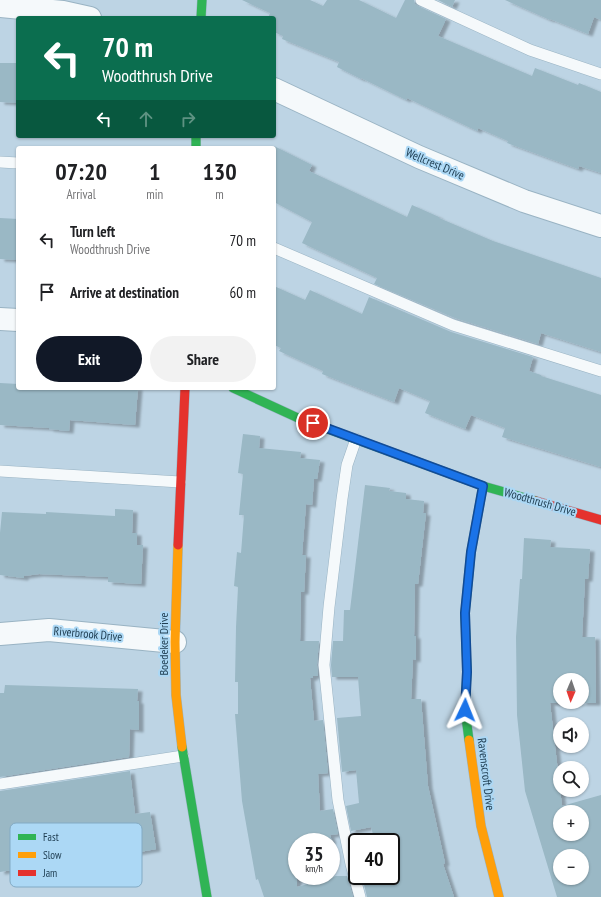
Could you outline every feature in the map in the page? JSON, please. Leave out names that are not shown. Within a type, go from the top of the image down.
[{"type":"street","points":[[201,16],[202,0]]},
{"type":"street","points":[[0,6],[63,12],[81,16]]},
{"type":"street","name":"Wellcrest Drive","points":[[276,90],[419,157],[524,202],[601,226]]},
{"type":"street","points":[[0,319],[16,320]]},
{"type":"street","name":"Boedeker Drive","points":[[185,390],[180,482],[176,695],[183,756],[204,897]]},
{"type":"street","name":"Woodthrush Drive","points":[[237,390],[298,418],[483,486],[601,520]]},
{"type":"street","name":"Ravenscroft Drive","points":[[483,486],[471,552],[465,613],[467,672],[465,710],[481,826],[499,897]]},
{"type":"street","name":"Riverbrook Drive","points":[[0,634],[49,630],[176,642]]},
{"type":"lane","points":[[421,0],[530,50],[601,74]]},
{"type":"lane","points":[[0,162],[16,163]]},
{"type":"lane","points":[[276,249],[453,325],[601,371]]},
{"type":"lane","points":[[356,439],[347,465],[342,499],[329,607],[324,665],[338,800],[351,864],[360,897]]},
{"type":"lane","points":[[0,471],[180,482]]},
{"type":"lane","points":[[0,784],[183,756]]},
{"type":"building","points":[[242,0],[310,0],[323,6],[327,0],[359,0],[396,18],[405,0],[414,0],[415,4],[418,6],[446,19],[438,36],[532,76],[535,68],[578,85],[579,83],[601,92],[601,173],[579,166],[578,169],[507,143],[508,141],[478,128],[477,131],[407,98],[406,100],[361,79],[337,67],[339,62],[282,39],[283,36],[276,33],[276,16],[269,16],[270,13]]},
{"type":"building","points":[[438,0],[455,0],[452,7]]},
{"type":"building","points":[[505,0],[601,0],[601,20],[594,17],[588,34],[550,20]]},
{"type":"building","points":[[0,63],[16,63],[16,103],[0,102]]},
{"type":"building","points":[[276,147],[312,165],[309,171],[407,217],[412,205],[493,241],[601,278],[601,352],[541,333],[538,344],[455,318],[374,284],[377,278],[302,243],[312,222],[276,203]]},
{"type":"building","points":[[0,218],[16,219],[16,260],[0,259]]},
{"type":"building","points":[[276,287],[305,300],[310,290],[362,314],[369,297],[451,332],[533,357],[529,371],[601,395],[601,467],[502,437],[505,428],[471,415],[465,429],[425,413],[430,401],[399,388],[394,402],[322,374],[323,371],[279,351],[281,348],[276,346]]},
{"type":"building","points":[[0,383],[16,384],[16,390],[138,390],[135,425],[70,420],[69,431],[49,428],[0,425]]},
{"type":"building","points":[[243,434],[260,436],[259,448],[301,452],[300,458],[320,460],[317,479],[314,479],[312,505],[306,504],[302,555],[306,555],[304,592],[301,592],[300,641],[319,641],[317,665],[318,676],[313,676],[313,678],[310,678],[314,721],[323,720],[328,773],[318,774],[320,811],[333,809],[338,833],[288,833],[288,885],[297,885],[297,887],[304,885],[340,885],[340,876],[347,876],[348,885],[350,885],[353,897],[264,897],[258,879],[256,880],[242,801],[235,714],[238,714],[238,682],[235,682],[238,587],[234,586],[237,552],[241,553],[244,515],[239,515],[243,474],[238,473]]},
{"type":"building","points":[[365,485],[390,488],[389,491],[406,493],[406,499],[424,501],[423,513],[426,513],[418,584],[415,584],[414,636],[416,636],[416,660],[413,659],[411,699],[421,699],[428,786],[445,863],[443,864],[454,897],[367,897],[364,885],[400,885],[400,833],[373,833],[371,827],[351,831],[346,806],[359,803],[356,770],[342,772],[337,718],[361,716],[358,677],[332,677],[331,665],[333,641],[343,641],[344,610],[350,610]]},
{"type":"building","points":[[115,509],[133,510],[132,533],[137,533],[137,545],[143,545],[141,584],[108,582],[108,577],[39,574],[24,576],[24,578],[0,575],[0,533],[2,512],[46,514],[46,512],[115,516]]},
{"type":"building","points":[[524,538],[551,540],[550,547],[590,549],[588,579],[585,579],[582,637],[595,637],[596,703],[589,703],[589,673],[553,673],[553,703],[550,703],[553,729],[553,753],[556,753],[557,761],[553,761],[553,797],[561,797],[562,805],[553,805],[553,841],[589,841],[589,805],[566,805],[601,795],[601,897],[557,897],[553,885],[589,885],[589,849],[553,849],[553,884],[525,791],[517,715],[516,637],[520,579],[522,579]]},
{"type":"building","points":[[5,685],[138,689],[137,701],[139,701],[139,730],[130,729],[129,757],[0,777],[0,693],[4,693]]},
{"type":"building","points":[[130,771],[135,814],[150,812],[156,849],[142,852],[142,823],[10,823],[10,870],[0,872],[0,791]]},
{"type":"traffic: fast","points":[[201,16],[202,0]]},
{"type":"traffic: fast","points":[[196,138],[196,146]]},
{"type":"traffic: fast","points":[[237,390],[298,418],[483,486],[536,501]]},
{"type":"traffic: fast","points":[[469,740],[465,710],[467,672],[465,613],[471,552],[483,486]]},
{"type":"traffic: fast","points":[[182,747],[207,897]]},
{"type":"traffic: slow","points":[[178,545],[175,642],[176,695],[182,747]]},
{"type":"traffic: slow","points":[[469,740],[481,826],[499,897]]},
{"type":"traffic: jam","points":[[178,545],[185,390]]},
{"type":"traffic: jam","points":[[536,501],[601,520]]},
{"type":"route","points":[[313,423],[483,486],[471,552],[465,613],[467,672],[465,710]]}]
